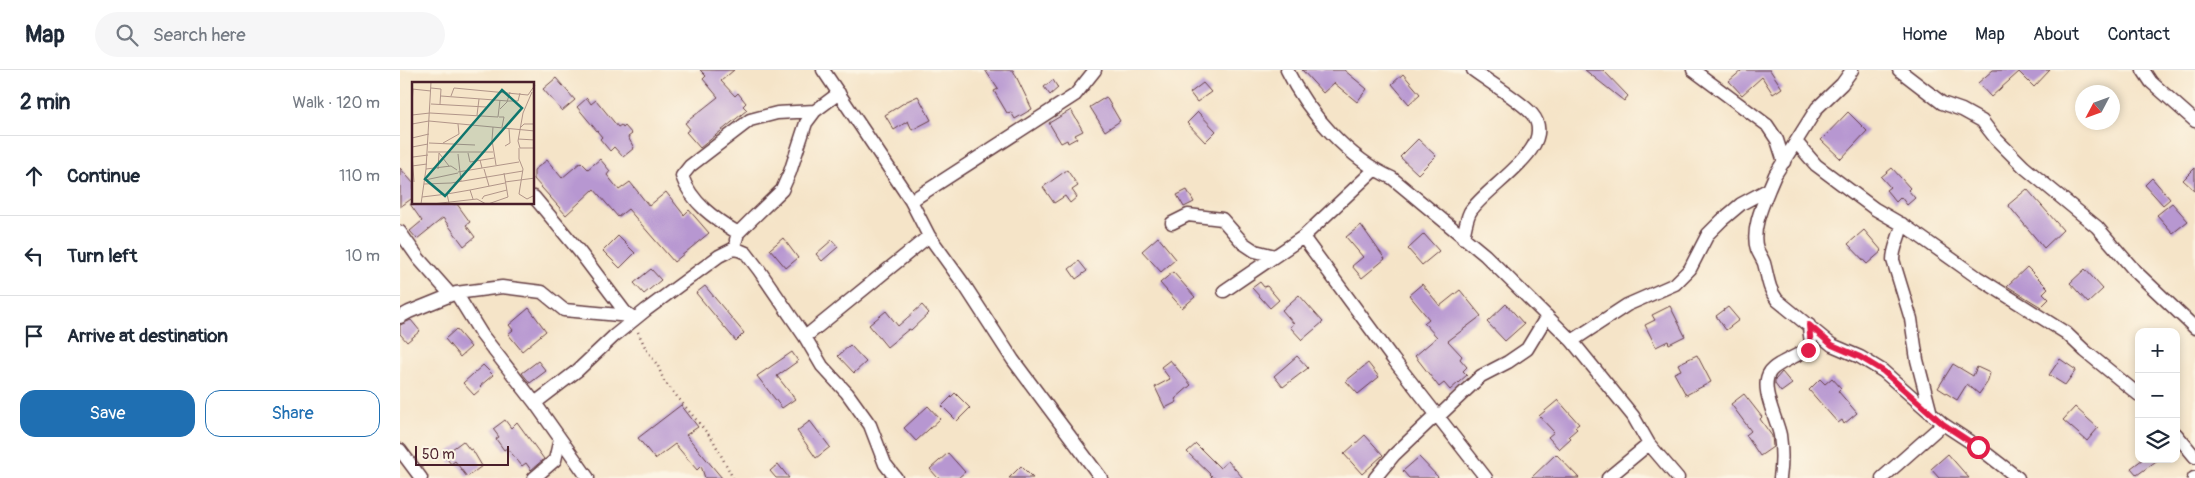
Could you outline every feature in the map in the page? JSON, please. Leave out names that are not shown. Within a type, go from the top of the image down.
[{"type":"street","points":[[823,70],[911,201],[929,236],[965,286],[1013,360],[1099,477]]},
{"type":"street","points":[[1287,70],[1298,93],[1342,145],[1374,170],[1392,178],[1485,255],[1572,341],[1629,410],[1649,444],[1678,478]]},
{"type":"street","points":[[1463,238],[1470,211],[1532,150],[1539,136],[1538,122],[1531,113],[1473,70]]},
{"type":"street","points":[[1693,70],[1767,126],[1777,140],[1784,162]]},
{"type":"street","points":[[1852,70],[1842,84],[1817,108],[1769,189],[1760,212],[1755,241],[1763,261],[1770,290],[1776,300],[1832,345],[1860,357],[1883,371],[1943,424],[1978,447],[2018,478]]},
{"type":"street","points":[[1899,70],[1942,103],[1962,110],[1982,121],[1996,139],[2024,167],[2097,227],[2134,270],[2195,328]]},
{"type":"street","points":[[2143,70],[2151,82],[2195,121]]},
{"type":"street","points":[[911,201],[1075,95],[1091,72]]},
{"type":"street","points":[[733,249],[738,234],[782,190],[806,123],[815,111],[839,93]]},
{"type":"street","points":[[738,234],[712,217],[687,190],[682,176],[690,166],[750,120],[777,113],[815,111]]},
{"type":"street","points":[[1796,143],[1816,165],[1875,209],[1902,224],[1977,277],[2066,332],[2085,351],[2135,392]]},
{"type":"street","points":[[1224,291],[1303,237],[1374,170]]},
{"type":"street","points":[[1572,341],[1627,305],[1675,284],[1690,269],[1708,234],[1741,204],[1769,189]]},
{"type":"street","points":[[535,198],[632,319]]},
{"type":"street","points":[[1172,223],[1188,216],[1222,219],[1243,243],[1255,251],[1275,256]]},
{"type":"street","points":[[1902,224],[1901,234],[1893,252],[1893,260],[1910,319],[1917,360],[1931,414]]},
{"type":"street","points":[[400,232],[419,259],[453,294],[535,403],[588,478]]},
{"type":"street","points":[[806,337],[929,236]]},
{"type":"street","points":[[1303,237],[1393,359],[1486,478]]},
{"type":"street","points":[[535,403],[578,370],[632,319],[719,256],[733,249],[746,253],[806,337],[822,366],[847,393],[870,425],[885,464],[896,478]]},
{"type":"street","points":[[400,317],[453,294],[502,287],[542,292],[564,310],[632,319]]},
{"type":"street","points":[[1375,478],[1394,454],[1481,376],[1508,362],[1527,349],[1547,316]]},
{"type":"street","points":[[1780,478],[1782,448],[1766,384],[1769,372],[1780,362],[1808,350],[1811,346],[1809,325]]},
{"type":"street","points":[[1882,478],[1943,424]]},
{"type":"street","points":[[534,478],[555,460],[560,438]]},
{"type":"street","points":[[2180,439],[2195,457]]},
{"type":"street","points":[[1608,478],[1649,444]]},
{"type":"street","points":[[400,450],[421,478]]},
{"type":"path","points":[[632,319],[646,349],[658,366],[664,381],[713,440],[733,478]]},
{"type":"building","points":[[700,70],[734,70],[721,81],[735,96],[738,93],[746,103],[743,106],[747,110],[700,148],[686,132],[690,129],[685,123],[718,97],[703,79],[706,76]]},
{"type":"building","points":[[985,70],[1013,70],[1032,109],[1015,119],[1011,112],[1007,113],[994,91],[998,89]]},
{"type":"building","points":[[1302,70],[1344,70],[1367,89],[1357,102],[1334,83],[1323,93]]},
{"type":"building","points":[[1585,70],[1603,70],[1628,96],[1624,101]]},
{"type":"building","points":[[1742,70],[1770,70],[1782,88],[1773,94],[1762,77],[1742,95],[1729,81]]},
{"type":"building","points":[[1993,70],[2050,70],[2034,87],[2019,72],[1991,97],[1978,83]]},
{"type":"building","points":[[1403,74],[1420,94],[1409,104],[1392,84]]},
{"type":"building","points":[[556,78],[575,100],[562,111],[543,89]]},
{"type":"building","points":[[1053,80],[1058,88],[1050,95],[1044,87]]},
{"type":"building","points":[[1203,83],[1211,92],[1197,102],[1190,93]]},
{"type":"building","points":[[918,96],[931,120],[912,130],[908,121],[894,130],[885,115]]},
{"type":"building","points":[[1106,97],[1120,121],[1105,131],[1090,107]]},
{"type":"building","points":[[587,98],[591,104],[596,100],[618,127],[621,125],[623,128],[625,126],[632,134],[628,137],[634,148],[623,157],[614,147],[610,151],[600,139],[602,137],[577,107]]},
{"type":"building","points":[[1071,110],[1083,131],[1075,135],[1077,138],[1068,143],[1067,140],[1061,143],[1049,123]]},
{"type":"building","points":[[1198,112],[1216,131],[1205,142],[1187,123]]},
{"type":"building","points":[[1848,112],[1867,131],[1841,159],[1821,140]]},
{"type":"building","points":[[1418,139],[1436,156],[1418,174],[1400,157]]},
{"type":"building","points":[[600,159],[610,171],[607,175],[619,190],[630,182],[649,206],[666,192],[684,215],[689,210],[709,233],[674,262],[628,209],[618,217],[594,189],[566,215],[535,180],[535,169],[547,160],[562,178],[581,162],[588,169]]},
{"type":"building","points":[[400,168],[412,182],[412,198],[400,207]]},
{"type":"building","points":[[1892,168],[1910,188],[1908,190],[1915,198],[1907,205],[1901,197],[1896,202],[1886,190],[1890,187],[1881,177]]},
{"type":"building","points":[[2195,168],[2195,191],[2183,180]]},
{"type":"building","points":[[1067,170],[1078,186],[1072,190],[1077,197],[1070,203],[1065,196],[1054,203],[1043,187]]},
{"type":"building","points":[[2152,178],[2170,199],[2163,205],[2145,185]]},
{"type":"building","points":[[2027,189],[2063,230],[2044,248],[2008,205]]},
{"type":"building","points":[[1187,190],[1194,202],[1184,207],[1177,195]]},
{"type":"building","points":[[2172,203],[2188,221],[2173,233],[2157,215]]},
{"type":"building","points":[[410,204],[458,205],[470,222],[466,225],[475,237],[464,246],[443,218],[417,239],[410,231],[422,221]]},
{"type":"building","points":[[1361,225],[1385,259],[1362,278],[1352,266],[1363,257],[1346,237]]},
{"type":"building","points":[[1864,230],[1882,251],[1867,264],[1848,244]]},
{"type":"building","points":[[1424,234],[1439,251],[1422,265],[1408,249]]},
{"type":"building","points":[[618,236],[635,253],[620,268],[603,251]]},
{"type":"building","points":[[1158,237],[1176,259],[1161,272],[1142,251]]},
{"type":"building","points":[[783,238],[798,258],[786,268],[770,249]]},
{"type":"building","points":[[832,240],[838,247],[822,261],[816,254]]},
{"type":"building","points":[[1079,261],[1087,271],[1076,279],[1069,269]]},
{"type":"building","points":[[2027,267],[2048,288],[2043,293],[2049,299],[2041,307],[2007,286]]},
{"type":"building","points":[[651,269],[661,280],[644,294],[634,283]]},
{"type":"building","points":[[2085,269],[2103,289],[2088,303],[2070,283]]},
{"type":"building","points":[[1173,272],[1195,297],[1182,308],[1160,283]]},
{"type":"building","points":[[1260,282],[1264,287],[1267,286],[1279,300],[1270,308],[1252,288]]},
{"type":"building","points":[[1422,284],[1440,306],[1460,290],[1481,316],[1448,341],[1462,356],[1460,359],[1467,367],[1463,371],[1467,375],[1450,390],[1444,383],[1439,387],[1415,356],[1437,337],[1424,323],[1429,319],[1409,295]]},
{"type":"building","points":[[705,286],[744,333],[736,341],[696,293]]},
{"type":"building","points":[[1299,295],[1323,322],[1302,340],[1290,327],[1294,324],[1282,310]]},
{"type":"building","points":[[1506,304],[1524,324],[1505,341],[1487,322]]},
{"type":"building","points":[[922,305],[929,313],[911,330],[909,329],[887,347],[869,325],[886,311],[898,326]]},
{"type":"building","points":[[1670,306],[1685,336],[1669,344],[1668,341],[1656,347],[1645,325],[1655,320],[1652,315]]},
{"type":"building","points":[[1728,307],[1739,320],[1726,330],[1716,316]]},
{"type":"building","points":[[529,308],[546,331],[522,351],[508,334],[513,330],[509,325]]},
{"type":"building","points":[[411,320],[420,331],[407,342],[400,334],[400,325]]},
{"type":"building","points":[[456,329],[471,347],[460,357],[445,339]]},
{"type":"building","points":[[850,345],[866,362],[854,373],[838,356]]},
{"type":"building","points":[[792,352],[798,361],[777,376],[795,399],[782,408],[757,376]]},
{"type":"building","points":[[1697,355],[1711,382],[1686,395],[1674,373],[1681,370],[1678,364]]},
{"type":"building","points":[[1297,356],[1308,368],[1283,387],[1274,376]]},
{"type":"building","points":[[2060,359],[2076,370],[2065,385],[2049,375]]},
{"type":"building","points":[[1170,360],[1191,385],[1175,399],[1177,402],[1165,408],[1155,387],[1170,379],[1161,367]]},
{"type":"building","points":[[538,361],[546,371],[530,383],[522,373]]},
{"type":"building","points":[[1368,363],[1379,377],[1358,394],[1346,381]]},
{"type":"building","points":[[1953,364],[1973,376],[1977,367],[1990,373],[1987,383],[1979,394],[1967,384],[1957,400],[1938,388]]},
{"type":"building","points":[[483,365],[493,375],[480,386],[482,388],[474,395],[463,383]]},
{"type":"building","points":[[1782,372],[1792,384],[1781,392],[1775,384],[1775,380]]},
{"type":"building","points":[[1832,378],[1841,388],[1838,391],[1857,413],[1844,424],[1842,420],[1838,423],[1809,390],[1820,379],[1825,384]]},
{"type":"building","points":[[955,393],[970,408],[957,421],[942,406]]},
{"type":"building","points":[[1744,394],[1762,417],[1760,419],[1772,436],[1773,447],[1760,456],[1746,435],[1751,431],[1731,404]]},
{"type":"building","points":[[1558,400],[1579,424],[1575,427],[1577,429],[1569,436],[1571,438],[1559,449],[1548,437],[1554,432],[1539,416]]},
{"type":"building","points":[[681,405],[698,427],[686,435],[722,478],[705,478],[701,466],[697,470],[675,444],[655,459],[638,438]]},
{"type":"building","points":[[928,406],[940,419],[916,441],[904,428]]},
{"type":"building","points":[[2075,407],[2098,428],[2087,441],[2063,420]]},
{"type":"building","points":[[505,420],[511,428],[517,422],[544,459],[531,470],[526,463],[522,466],[507,448],[504,450],[496,439],[499,437],[493,429]]},
{"type":"building","points":[[810,421],[830,447],[816,458],[797,431]]},
{"type":"building","points":[[1365,435],[1383,455],[1362,474],[1344,454]]},
{"type":"building","points":[[463,441],[470,450],[472,449],[482,466],[467,477],[455,461],[451,464],[444,455]]},
{"type":"building","points":[[1196,444],[1220,468],[1228,461],[1243,478],[1210,478],[1212,476],[1187,452]]},
{"type":"building","points":[[948,453],[965,472],[958,478],[938,478],[930,469]]},
{"type":"building","points":[[1556,454],[1579,478],[1531,478]]},
{"type":"building","points":[[1948,454],[1969,478],[1939,478],[1931,469]]},
{"type":"building","points":[[1419,457],[1439,478],[1409,478],[1403,471]]},
{"type":"building","points":[[2138,463],[2154,463],[2137,475],[2131,468]]},
{"type":"building","points":[[778,464],[789,478],[776,478],[770,471]]},
{"type":"building","points":[[1021,466],[1033,478],[1009,478]]},
{"type":"route","points":[[1808,350],[1811,346],[1809,325],[1832,345],[1860,357],[1883,371],[1908,391],[1943,424],[1978,447]]}]
